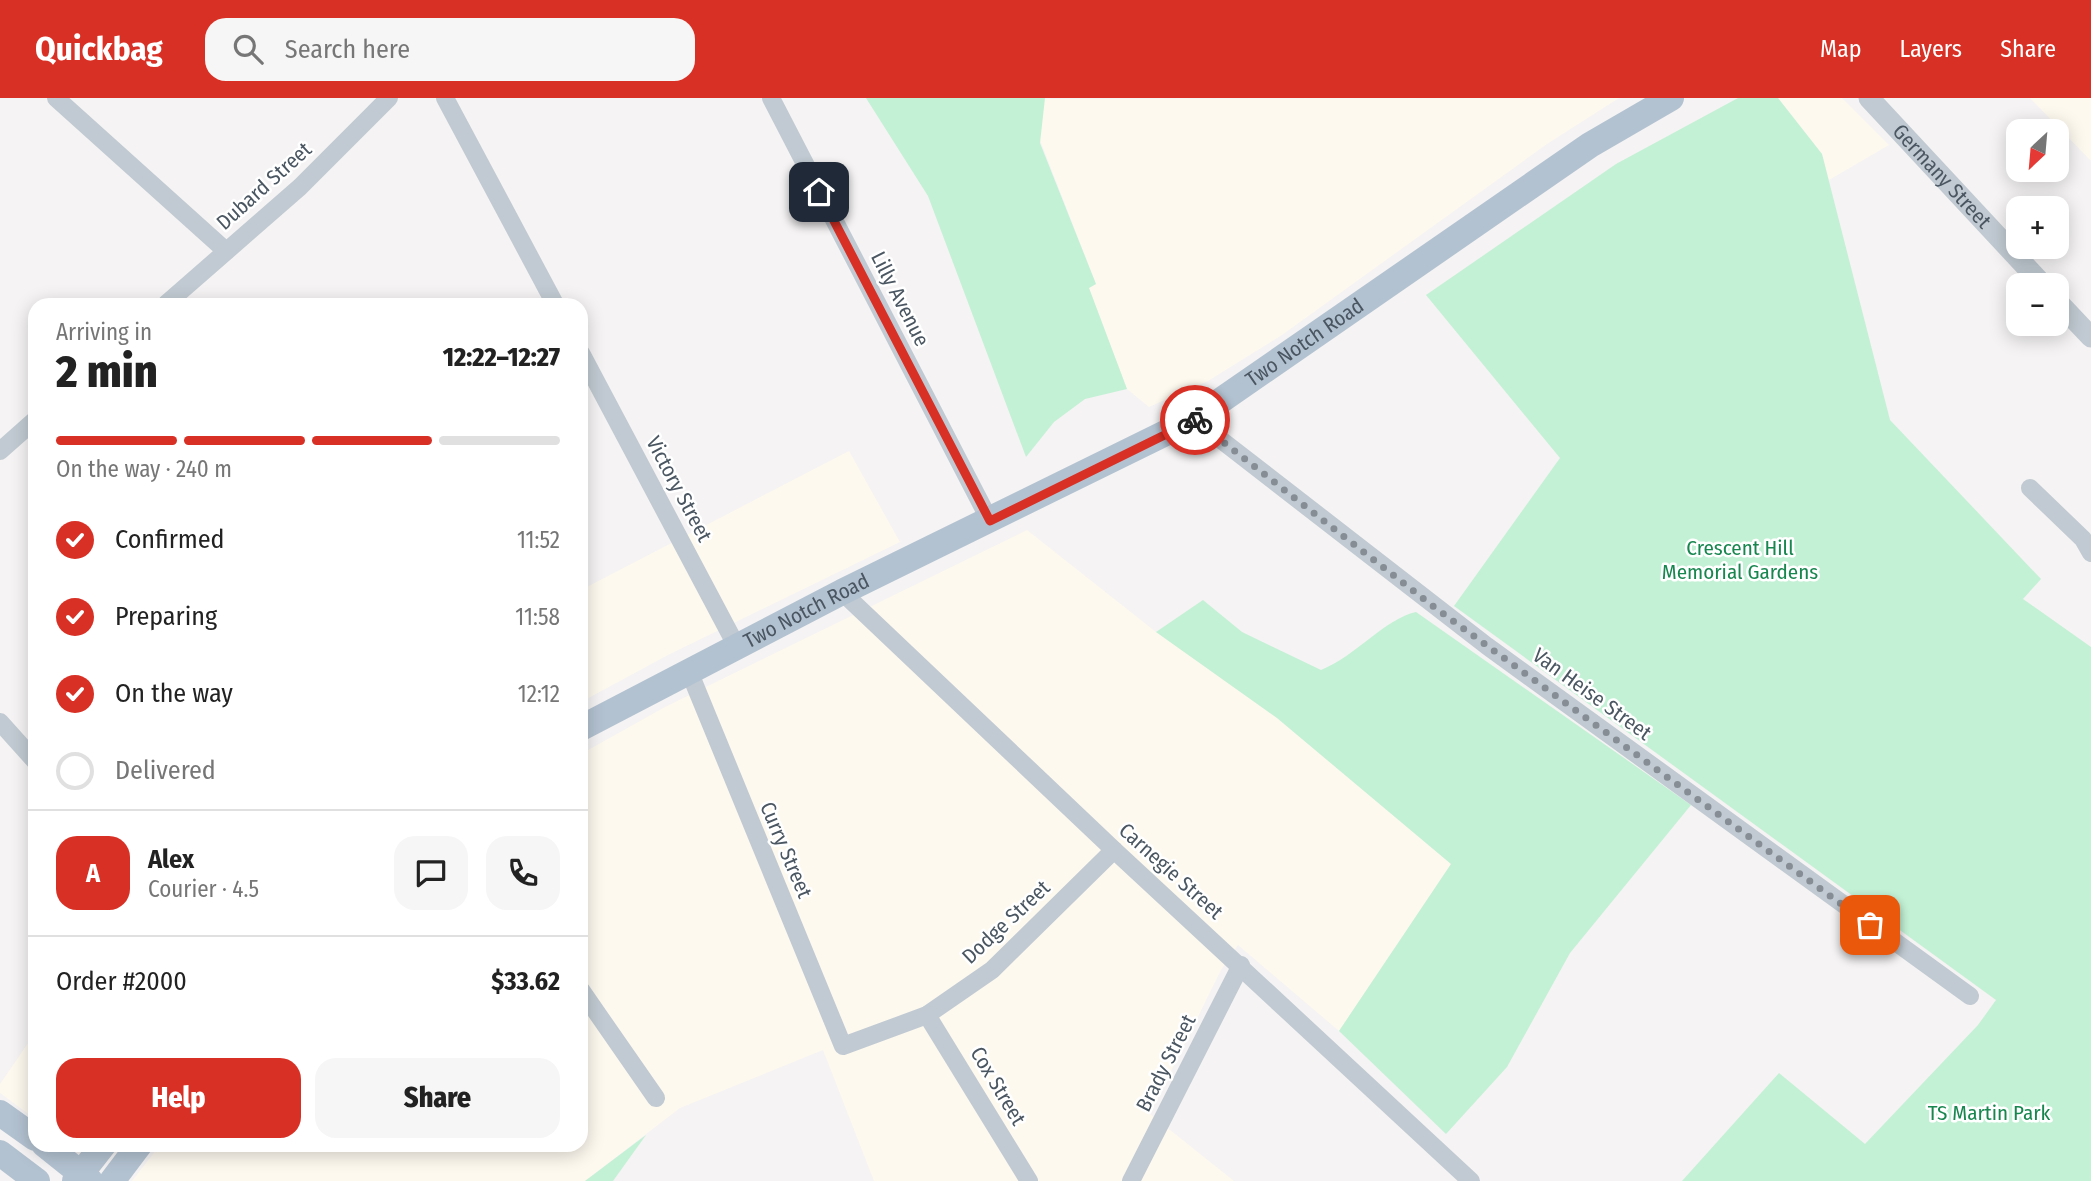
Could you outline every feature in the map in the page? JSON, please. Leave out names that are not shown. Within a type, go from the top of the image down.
[{"type":"main road","name":"Two Notch Road","points":[[588,724],[842,592],[1194,419],[1590,145],[1671,98]]},
{"type":"main road","points":[[0,1113],[28,1133]]},
{"type":"main road","points":[[71,1168],[93,1152]]},
{"type":"main road","points":[[112,1181],[134,1152]]},
{"type":"main road","points":[[0,1153],[37,1181]]},
{"type":"street","points":[[56,98],[226,251]]},
{"type":"street","name":"Dubard Street","points":[[173,298],[300,187],[389,98]]},
{"type":"street","points":[[445,98],[552,298]]},
{"type":"street","name":"Lilly Avenue","points":[[771,98],[990,521]]},
{"type":"street","name":"Germany Street","points":[[1870,98],[2032,273]]},
{"type":"street","points":[[2069,314],[2091,337]]},
{"type":"street","name":"Victory Street","points":[[588,367],[737,647]]},
{"type":"street","name":"Van Heise Street","points":[[1194,419],[1427,601],[1970,996]]},
{"type":"street","points":[[0,451],[28,426]]},
{"type":"street","points":[[2030,488],[2083,539],[2091,552]]},
{"type":"street","name":"Carnegie Street","points":[[842,592],[1114,850],[1471,1181]]},
{"type":"street","name":"Curry Street","points":[[689,671],[843,1046]]},
{"type":"street","points":[[0,722],[28,753]]},
{"type":"street","name":"Dodge Street","points":[[843,1046],[928,1015],[992,971],[1114,850]]},
{"type":"street","name":"Brady Street","points":[[1131,1181],[1241,965]]},
{"type":"street","points":[[588,1000],[656,1098]]},
{"type":"street","name":"Cox Street","points":[[928,1015],[1029,1181]]},
{"type":"shaded area","points":[[1619,98],[1547,144],[1282,335],[1208,381],[1149,407],[1127,389],[1089,288],[1096,284],[1024,99]]},
{"type":"shaded area","points":[[1778,98],[1842,98],[1889,145],[1829,180],[1822,154]]},
{"type":"shaded area","points":[[2030,98],[2091,98],[2091,161],[2069,138],[2069,119],[2050,119]]},
{"type":"shaded area","points":[[849,451],[900,542],[668,655],[588,698],[588,586]]},
{"type":"shaded area","points":[[1027,530],[1156,632],[1277,718],[1451,864],[1339,1031],[1238,945],[1221,970],[1150,1114],[1234,1181],[874,1181],[823,1050],[680,1108],[585,1181],[132,1181],[155,1152],[588,1152],[588,750],[665,707]]},
{"type":"shaded area","points":[[28,1043],[28,1114],[0,1093],[0,1084]]},
{"type":"green space","points":[[866,98],[1045,98],[1040,143],[1096,284],[1089,288],[1127,389],[1085,399],[1054,422],[1026,457],[928,196]]},
{"type":"green space","name":"Crescent Hill Memorial Gardens","points":[[1738,98],[1778,98],[1822,154],[1890,420],[2041,579],[2023,599],[2091,647],[2091,1181],[1682,1181],[1779,1073],[1865,1144],[1978,1025],[1996,1000],[1454,606],[1560,458],[1426,295],[1616,164]]},
{"type":"green space","points":[[1203,600],[1242,632],[1321,670],[1346,656],[1393,622],[1416,612],[1691,805],[1570,953],[1507,1067],[1446,1134],[1339,1031],[1451,864],[1277,718],[1156,632]]},
{"type":"green space","points":[[646,1135],[613,1181],[585,1181]]},
{"type":"way so far","points":[[1195,420],[1434,607],[1870,925]]},
{"type":"route","points":[[819,192],[990,521],[1195,420]]},
{"type":"park label","name":"TS Martin Park","points":[[1989,1113]]}]
